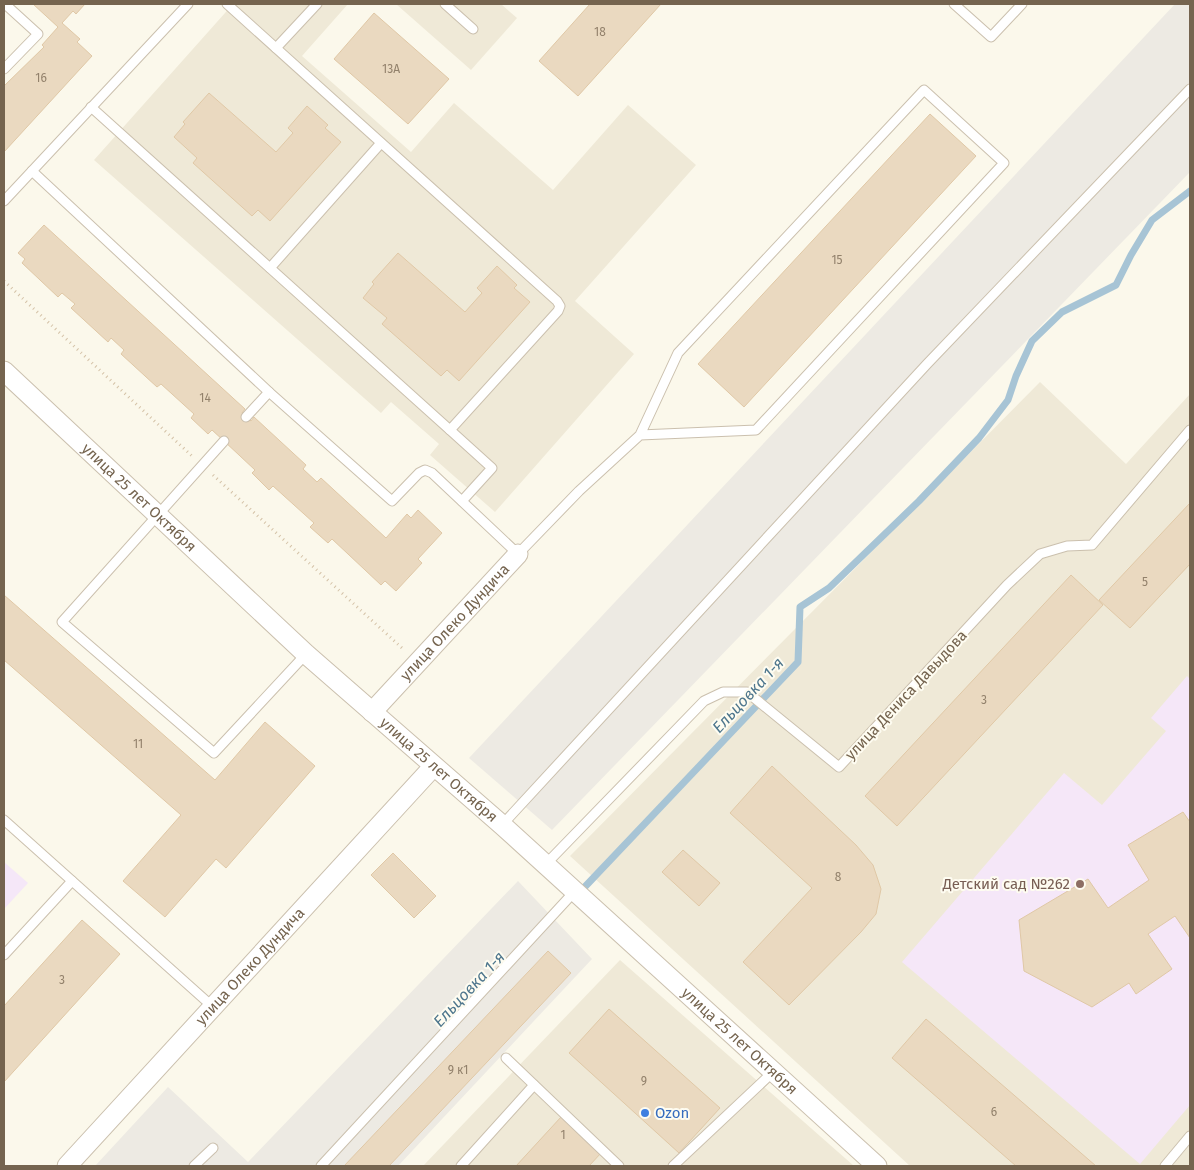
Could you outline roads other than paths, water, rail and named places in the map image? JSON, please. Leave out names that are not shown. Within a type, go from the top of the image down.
[{"type":"street","name":"улица 25 лет Октября","points":[[4,370],[306,654],[502,825],[877,1166]]},
{"type":"street","name":"улица Олеко Дундича","points":[[372,712],[518,554]]},
{"type":"street","name":"улица Олеко Дундича","points":[[67,1166],[433,766]]},
{"type":"lane","points":[[4,69],[38,34],[5,4]]},
{"type":"lane","points":[[4,201],[188,4]]},
{"type":"lane","points":[[227,4],[548,293],[560,306],[552,318],[450,430]]},
{"type":"lane","points":[[276,48],[317,4]]},
{"type":"lane","points":[[445,4],[473,30]]},
{"type":"lane","points":[[954,4],[992,37],[1022,4]]},
{"type":"lane","points":[[502,825],[921,371],[1190,89]]},
{"type":"lane","points":[[32,171],[269,392],[392,500],[419,473],[426,470],[432,472],[518,554],[640,434],[678,353],[924,90],[1004,164],[756,430],[640,434]]},
{"type":"lane","points":[[91,107],[492,468],[462,502]]},
{"type":"lane","points":[[270,268],[381,143]]},
{"type":"lane","points":[[246,417],[269,392]]},
{"type":"lane","name":"улица Дениса Давыдова","points":[[545,865],[704,702],[723,692],[746,692],[839,767],[1040,554],[1067,546],[1092,545],[1190,430]]},
{"type":"lane","points":[[224,441],[62,622],[214,754],[306,654]]},
{"type":"lane","points":[[4,820],[213,1007]]},
{"type":"lane","points":[[4,956],[72,881]]},
{"type":"lane","points":[[321,1166],[575,892]]},
{"type":"lane","points":[[506,1058],[619,1166]]},
{"type":"lane","points":[[673,1166],[773,1072]]},
{"type":"lane","points":[[461,1166],[534,1085]]},
{"type":"lane","points":[[1165,1166],[1190,1136]]},
{"type":"lane","points":[[194,1166],[213,1148]]},
{"type":"waterway","name":"Ельцовка 1-я","points":[[579,893],[798,662],[800,607],[829,588],[919,501],[979,438],[1008,400],[1016,376],[1032,341],[1062,312],[1116,285],[1152,220],[1190,191]]},
{"type":"place","name":"Детский сад №262","points":[[1080,884]]},
{"type":"place","name":"Ozon","points":[[645,1113]]}]
